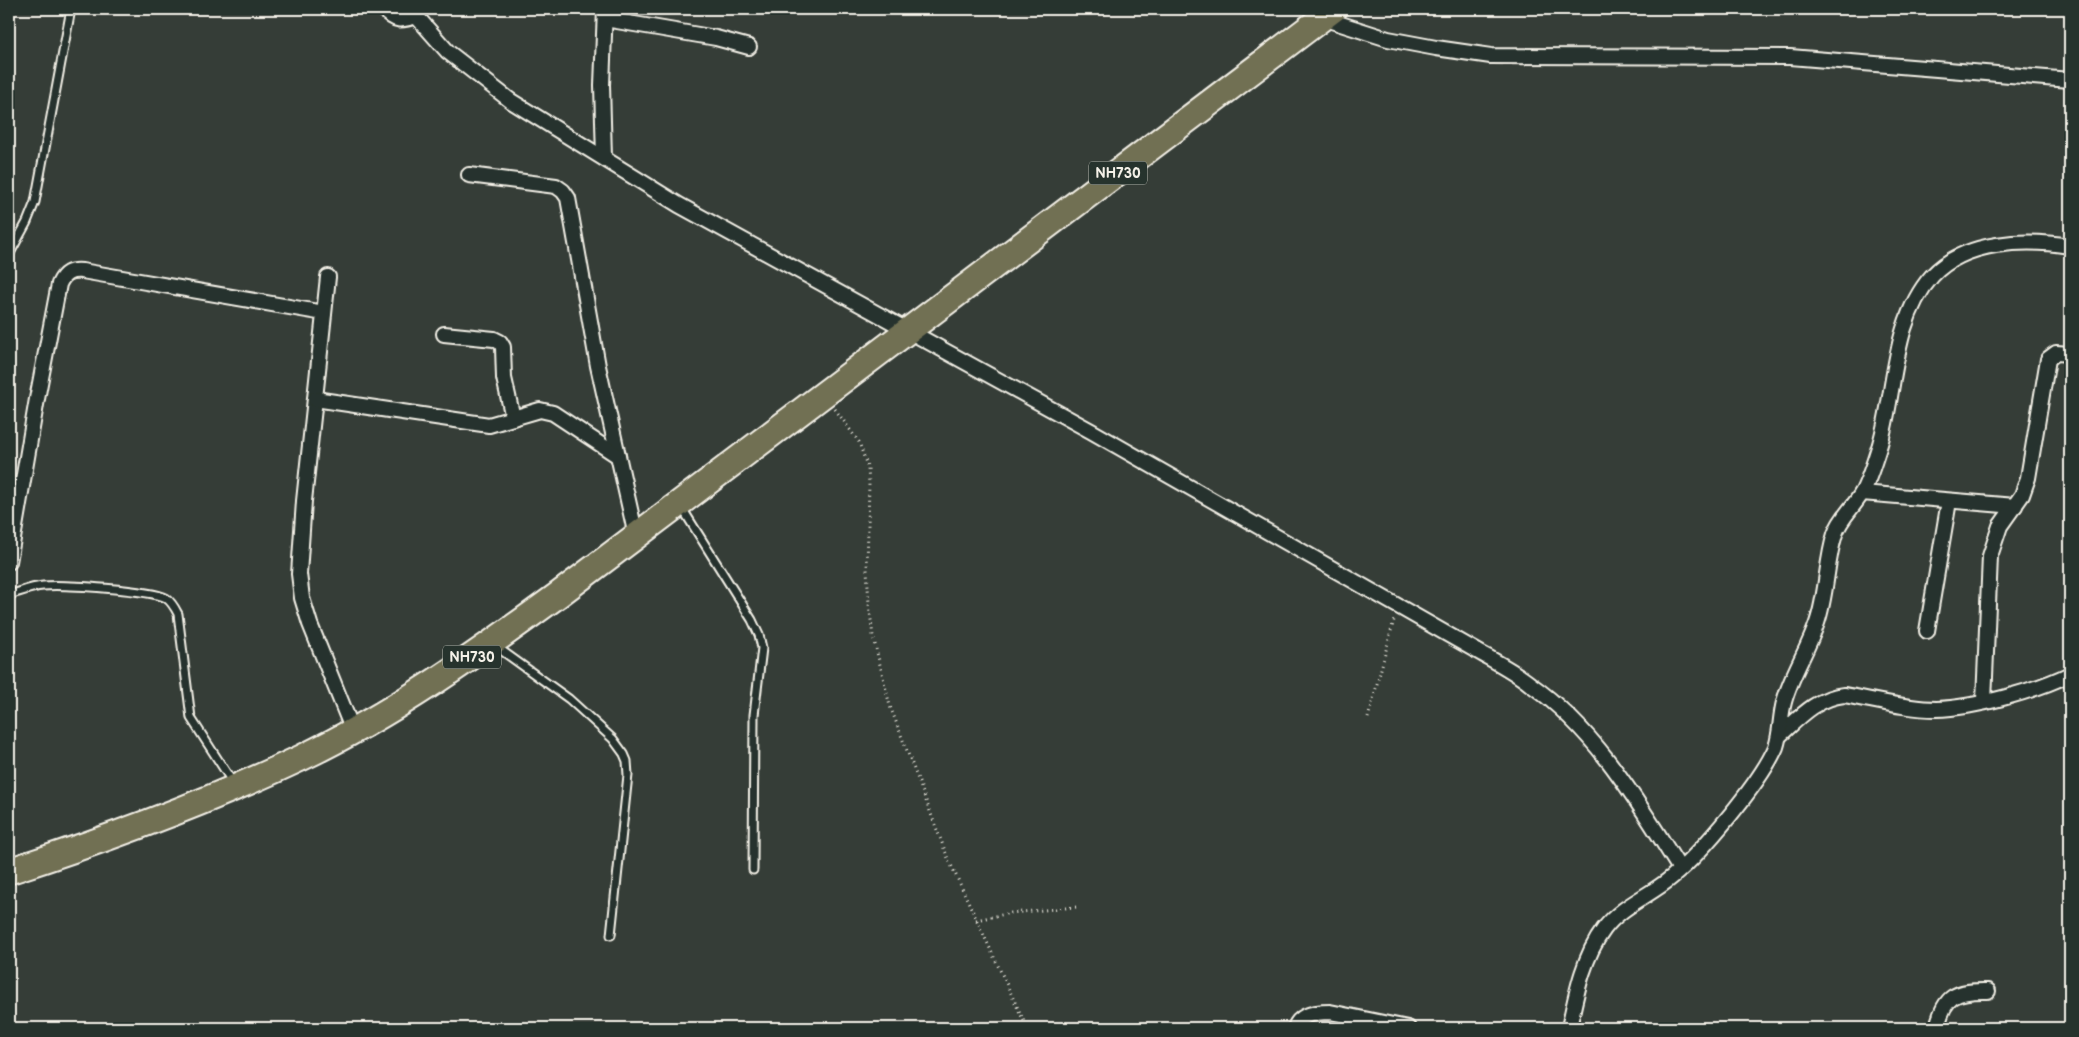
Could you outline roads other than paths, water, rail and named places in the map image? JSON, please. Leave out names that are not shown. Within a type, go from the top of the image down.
[{"type":"highway","name":"NH730","points":[[9,871],[135,828],[235,787],[301,758],[428,688],[492,643],[679,504],[1328,13]]},
{"type":"street","points":[[384,9],[393,18],[411,16],[448,52],[512,101],[896,339],[1099,436],[1482,654],[1531,684],[1570,718],[1610,762],[1676,873]]},
{"type":"street","points":[[1328,13],[1388,39],[1492,56],[1790,58],[2070,80]]},
{"type":"street","points":[[604,158],[602,85],[605,14],[749,47]]},
{"type":"street","points":[[469,175],[556,186],[568,198],[598,366],[636,536]]},
{"type":"street","points":[[1569,1028],[1582,976],[1591,951],[1602,931],[1613,918],[1627,907],[1676,873],[1743,797],[1769,761],[1779,736],[1783,704],[1817,621],[1824,597],[1836,530],[1862,493],[1874,463],[1885,423],[1900,344],[1911,311],[1933,275],[1964,255],[1982,248],[2003,244],[2037,242],[2070,246]]},
{"type":"street","points":[[9,562],[59,284],[69,272],[82,272],[324,313]]},
{"type":"street","points":[[328,277],[304,501],[299,574],[302,598],[310,624],[353,731]]},
{"type":"street","points":[[444,334],[494,338],[500,342],[503,347],[504,378],[513,418]]},
{"type":"street","points":[[1984,701],[1990,556],[2000,526],[2022,495],[2028,478],[2048,359],[2056,354],[2070,354]]},
{"type":"street","points":[[315,399],[481,424],[501,423],[527,412],[540,410],[553,413],[618,456]]},
{"type":"street","points":[[1862,493],[2015,506]]},
{"type":"street","points":[[1927,631],[1949,501]]},
{"type":"street","points":[[1779,736],[1820,701],[1833,696],[1844,695],[1936,709],[1984,701],[2028,690],[2070,674]]},
{"type":"street","points":[[1936,1028],[1944,1004],[1950,999],[1972,991],[1988,991]]},
{"type":"street","points":[[1295,1028],[1296,1024],[1306,1016],[1317,1012],[1330,1012],[1408,1028]]},
{"type":"lane","points":[[9,255],[28,222],[35,202],[71,9]]},
{"type":"lane","points":[[679,504],[752,620],[759,634],[762,648],[754,715],[753,870]]},
{"type":"lane","points":[[9,595],[28,589],[51,586],[112,590],[166,598],[178,614],[191,718],[235,787]]},
{"type":"lane","points":[[492,643],[570,699],[613,739],[627,761],[628,775],[611,935]]}]
